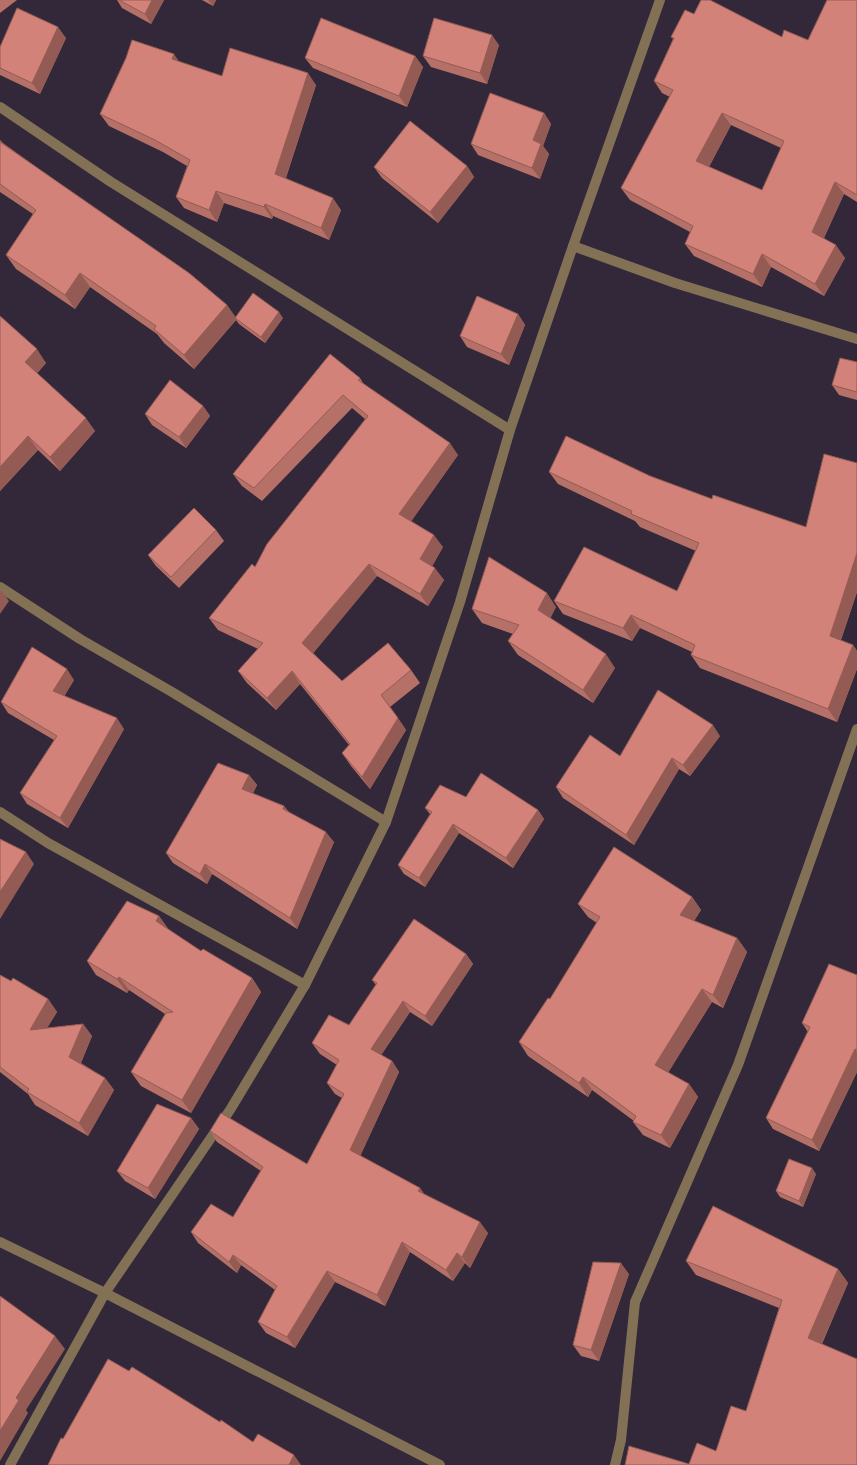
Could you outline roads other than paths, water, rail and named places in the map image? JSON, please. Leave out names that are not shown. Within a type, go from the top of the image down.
[{"type":"street","points":[[10,1465],[105,1293],[230,1110],[305,984],[386,822],[460,602],[510,430],[660,0]]},
{"type":"street","points":[[0,107],[110,182],[510,430]]},
{"type":"street","points":[[573,246],[675,283],[857,339]]},
{"type":"street","points":[[0,587],[80,639],[172,692],[386,822]]},
{"type":"street","points":[[615,1465],[621,1440],[635,1302],[738,1065],[857,729]]},
{"type":"street","points":[[0,812],[48,843],[305,984]]},
{"type":"street","points":[[0,1242],[105,1293],[440,1465]]}]
